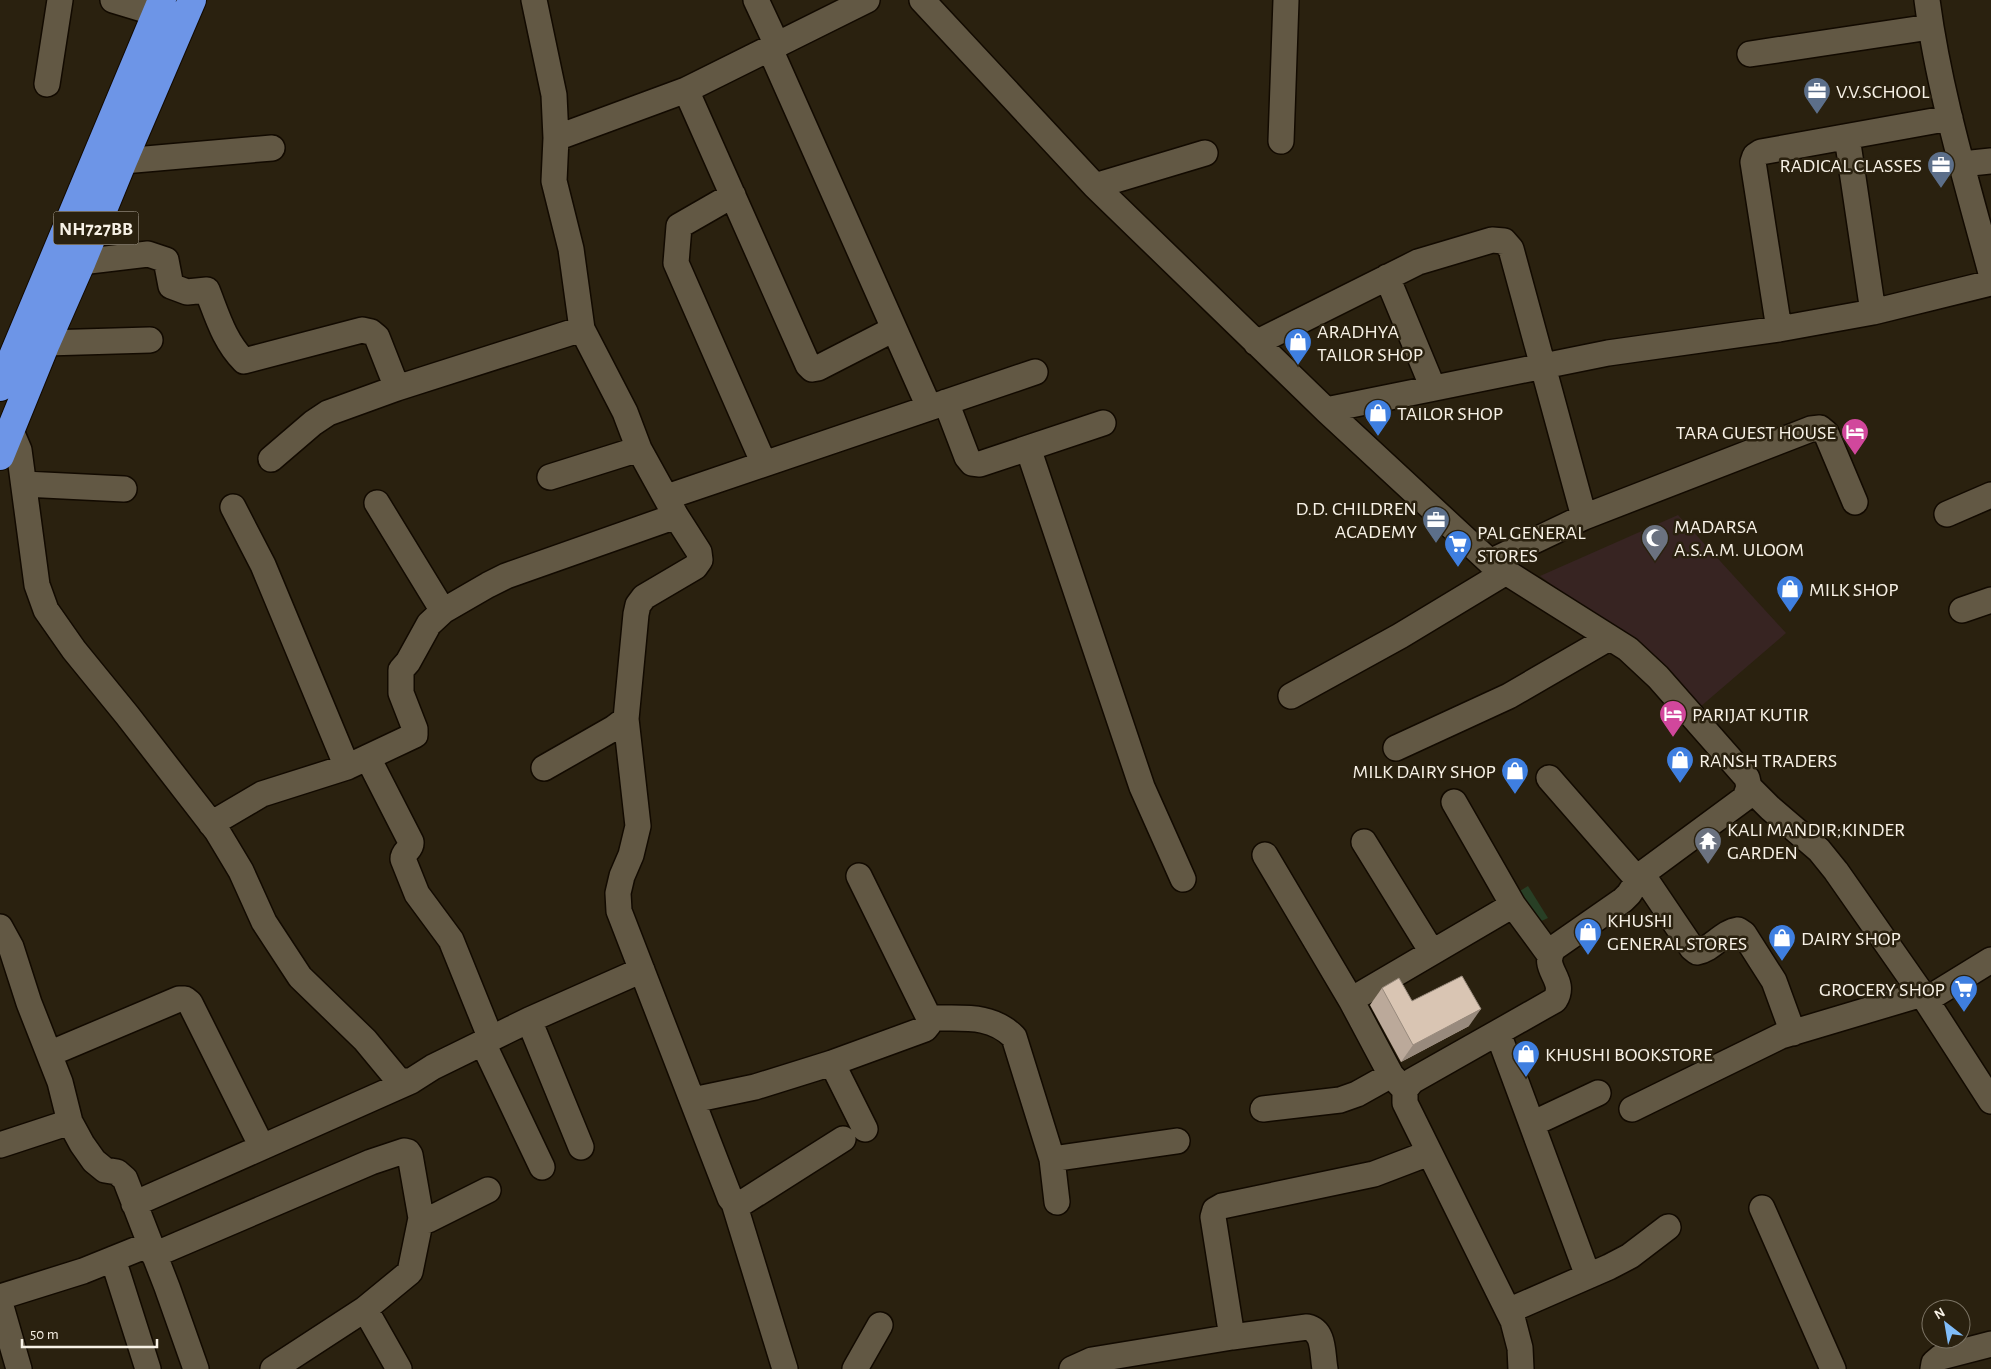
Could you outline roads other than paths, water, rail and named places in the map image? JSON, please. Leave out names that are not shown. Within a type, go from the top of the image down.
[{"type":"highway","name":"NH727BB","points":[[0,456],[192,0]]},
{"type":"highway","name":"NH727BB","points":[[0,387],[159,6]]},
{"type":"street","points":[[47,84],[60,0]]},
{"type":"street","points":[[114,0],[159,6]]},
{"type":"street","points":[[534,0],[554,96],[556,138],[554,181],[571,249],[582,329],[625,412],[639,449],[699,552],[700,560],[695,567],[644,597],[638,605],[626,719],[638,826],[631,855],[622,876],[618,893],[619,911],[730,1198],[734,1203],[785,1369]]},
{"type":"street","points":[[756,0],[773,47],[894,329],[967,457],[972,463],[980,464],[1103,423]]},
{"type":"street","points":[[556,138],[686,90],[867,0]]},
{"type":"street","points":[[922,0],[1095,186],[1326,410],[1498,567],[1628,649],[1658,677],[1747,778],[1749,787],[1745,798],[1640,877],[1629,894],[1554,948],[1549,954],[1548,962],[1559,985],[1560,993],[1555,1000],[1412,1081],[1398,1083],[1340,1100],[1263,1109]]},
{"type":"street","points":[[1281,141],[1286,0]]},
{"type":"street","points":[[1927,0],[1930,27],[1950,118],[1991,272]]},
{"type":"street","points":[[1750,54],[1930,27]]},
{"type":"street","points":[[686,90],[808,365],[812,369],[818,368],[894,329]]},
{"type":"street","points":[[1779,329],[1753,162],[1755,156],[1761,152],[1950,118]]},
{"type":"street","points":[[1848,137],[1874,312]]},
{"type":"street","points":[[123,161],[272,148]]},
{"type":"street","points":[[1095,186],[1205,153]]},
{"type":"street","points":[[1962,164],[1991,161]]},
{"type":"street","points":[[732,195],[679,226],[676,263],[764,464]]},
{"type":"street","points":[[1256,343],[1418,262],[1492,240],[1504,242],[1511,248],[1584,517]]},
{"type":"street","points":[[52,265],[148,254],[166,260],[171,286],[187,292],[207,290],[220,325],[232,349],[244,361],[362,330],[371,332],[378,337],[397,388]]},
{"type":"street","points":[[1387,277],[1433,388]]},
{"type":"street","points":[[1326,410],[1608,353],[1779,329],[1874,312],[1991,283]]},
{"type":"street","points":[[271,459],[313,423],[328,413],[397,388],[582,329]]},
{"type":"street","points":[[46,343],[150,340]]},
{"type":"street","points":[[211,824],[262,794],[358,762],[414,735],[415,729],[401,693],[401,670],[408,662],[429,624],[443,612],[506,576],[672,507],[764,464],[1035,372]]},
{"type":"street","points":[[1291,696],[1400,636],[1498,567],[1584,517],[1811,429],[1820,428],[1826,433],[1855,502]]},
{"type":"street","points":[[11,431],[19,450],[37,585],[46,610],[74,650],[128,715],[211,824],[240,871],[264,922],[300,977],[364,1040],[399,1081],[411,1081]]},
{"type":"street","points":[[1028,448],[1142,787],[1183,879]]},
{"type":"street","points":[[550,477],[639,449]]},
{"type":"street","points":[[24,484],[124,490]]},
{"type":"street","points":[[1947,514],[1991,495]]},
{"type":"street","points":[[378,502],[443,612]]},
{"type":"street","points":[[233,507],[358,762],[411,842],[410,848],[404,854],[403,859],[416,894],[451,940],[487,1041],[542,1167]]},
{"type":"street","points":[[1962,610],[1991,600]]},
{"type":"street","points":[[1396,748],[1509,696],[1609,638]]},
{"type":"street","points":[[544,768],[614,728],[626,719]]},
{"type":"street","points":[[1549,778],[1640,877],[1692,948],[1697,952],[1704,950],[1730,931],[1738,930],[1744,934],[1774,981],[1792,1033]]},
{"type":"street","points":[[1749,787],[1826,858],[1924,997],[1991,1101]]},
{"type":"street","points":[[1454,802],[1513,905],[1549,954]]},
{"type":"street","points":[[1364,842],[1432,952]]},
{"type":"street","points":[[1264,854],[1398,1083],[1405,1103],[1513,1321],[1520,1348],[1521,1369]]},
{"type":"street","points":[[692,1100],[755,1087],[832,1063],[926,1029],[930,1024],[930,1018],[859,876]]},
{"type":"street","points":[[1351,1000],[1513,905]]},
{"type":"street","points":[[0,926],[11,947],[29,1003],[60,1082],[70,1122],[94,1161],[104,1170],[117,1172],[125,1179],[196,1369]]},
{"type":"street","points":[[1632,1109],[1768,1041],[1924,997],[1991,960]]},
{"type":"street","points":[[134,1204],[411,1081],[529,1020],[642,970]]},
{"type":"street","points":[[49,1054],[179,999],[185,999],[190,1003],[262,1148]]},
{"type":"street","points":[[930,1018],[984,1019],[1006,1029],[1014,1037],[1052,1159],[1058,1202]]},
{"type":"street","points":[[529,1020],[581,1147]]},
{"type":"street","points":[[1498,1032],[1588,1276]]},
{"type":"street","points":[[832,1063],[865,1129]]},
{"type":"street","points":[[1532,1124],[1598,1093]]},
{"type":"street","points":[[0,1145],[70,1122]]},
{"type":"street","points":[[734,1203],[742,1204],[843,1139]]},
{"type":"street","points":[[1052,1159],[1177,1141]]},
{"type":"street","points":[[0,1297],[83,1271],[113,1259],[152,1250],[371,1162],[404,1151],[410,1155],[421,1218],[410,1272],[365,1309],[273,1369]]},
{"type":"street","points":[[1232,1337],[1213,1217],[1215,1210],[1222,1206],[1374,1174],[1429,1152]]},
{"type":"street","points":[[421,1218],[428,1220],[488,1190]]},
{"type":"street","points":[[1762,1208],[1833,1369]]},
{"type":"street","points":[[1508,1311],[1630,1256],[1668,1226]]},
{"type":"street","points":[[113,1259],[148,1369]]},
{"type":"street","points":[[0,1303],[18,1369]]},
{"type":"street","points":[[365,1309],[398,1369]]},
{"type":"street","points":[[855,1369],[880,1325]]},
{"type":"street","points":[[1072,1369],[1092,1360],[1307,1327],[1314,1329],[1320,1335],[1325,1369]]},
{"type":"street","points":[[1933,1369],[1934,1363],[1941,1357],[1991,1344]]},
{"type":"place","name":"V.V.SCHOOL","points":[[1817,115]]},
{"type":"place","name":"RADICAL CLASSES","points":[[1941,189]]},
{"type":"place","name":"ARADHYA TAILOR SHOP","points":[[1298,366]]},
{"type":"place","name":"TAILOR SHOP","points":[[1378,437]]},
{"type":"place","name":"TARA GUEST HOUSE","points":[[1855,456]]},
{"type":"place","name":"D.D. CHILDREN ACADEMY","points":[[1436,544]]},
{"type":"place","name":"MADARSA A.S.A.M. ULOOM","points":[[1655,562]]},
{"type":"place","name":"PAL GENERAL STORES","points":[[1458,568]]},
{"type":"place","name":"MILK SHOP","points":[[1790,613]]},
{"type":"place","name":"PARIJAT KUTIR","points":[[1673,738]]},
{"type":"place","name":"RANSH TRADERS","points":[[1680,784]]},
{"type":"place","name":"MILK DAIRY SHOP","points":[[1515,795]]},
{"type":"place","name":"KALI MANDIR;KINDER GARDEN","points":[[1708,865]]},
{"type":"place","name":"KHUSHI GENERAL STORES","points":[[1588,956]]},
{"type":"place","name":"DAIRY SHOP","points":[[1782,962]]},
{"type":"place","name":"GROCERY SHOP","points":[[1964,1013]]},
{"type":"place","name":"KHUSHI BOOKSTORE","points":[[1526,1078]]}]
